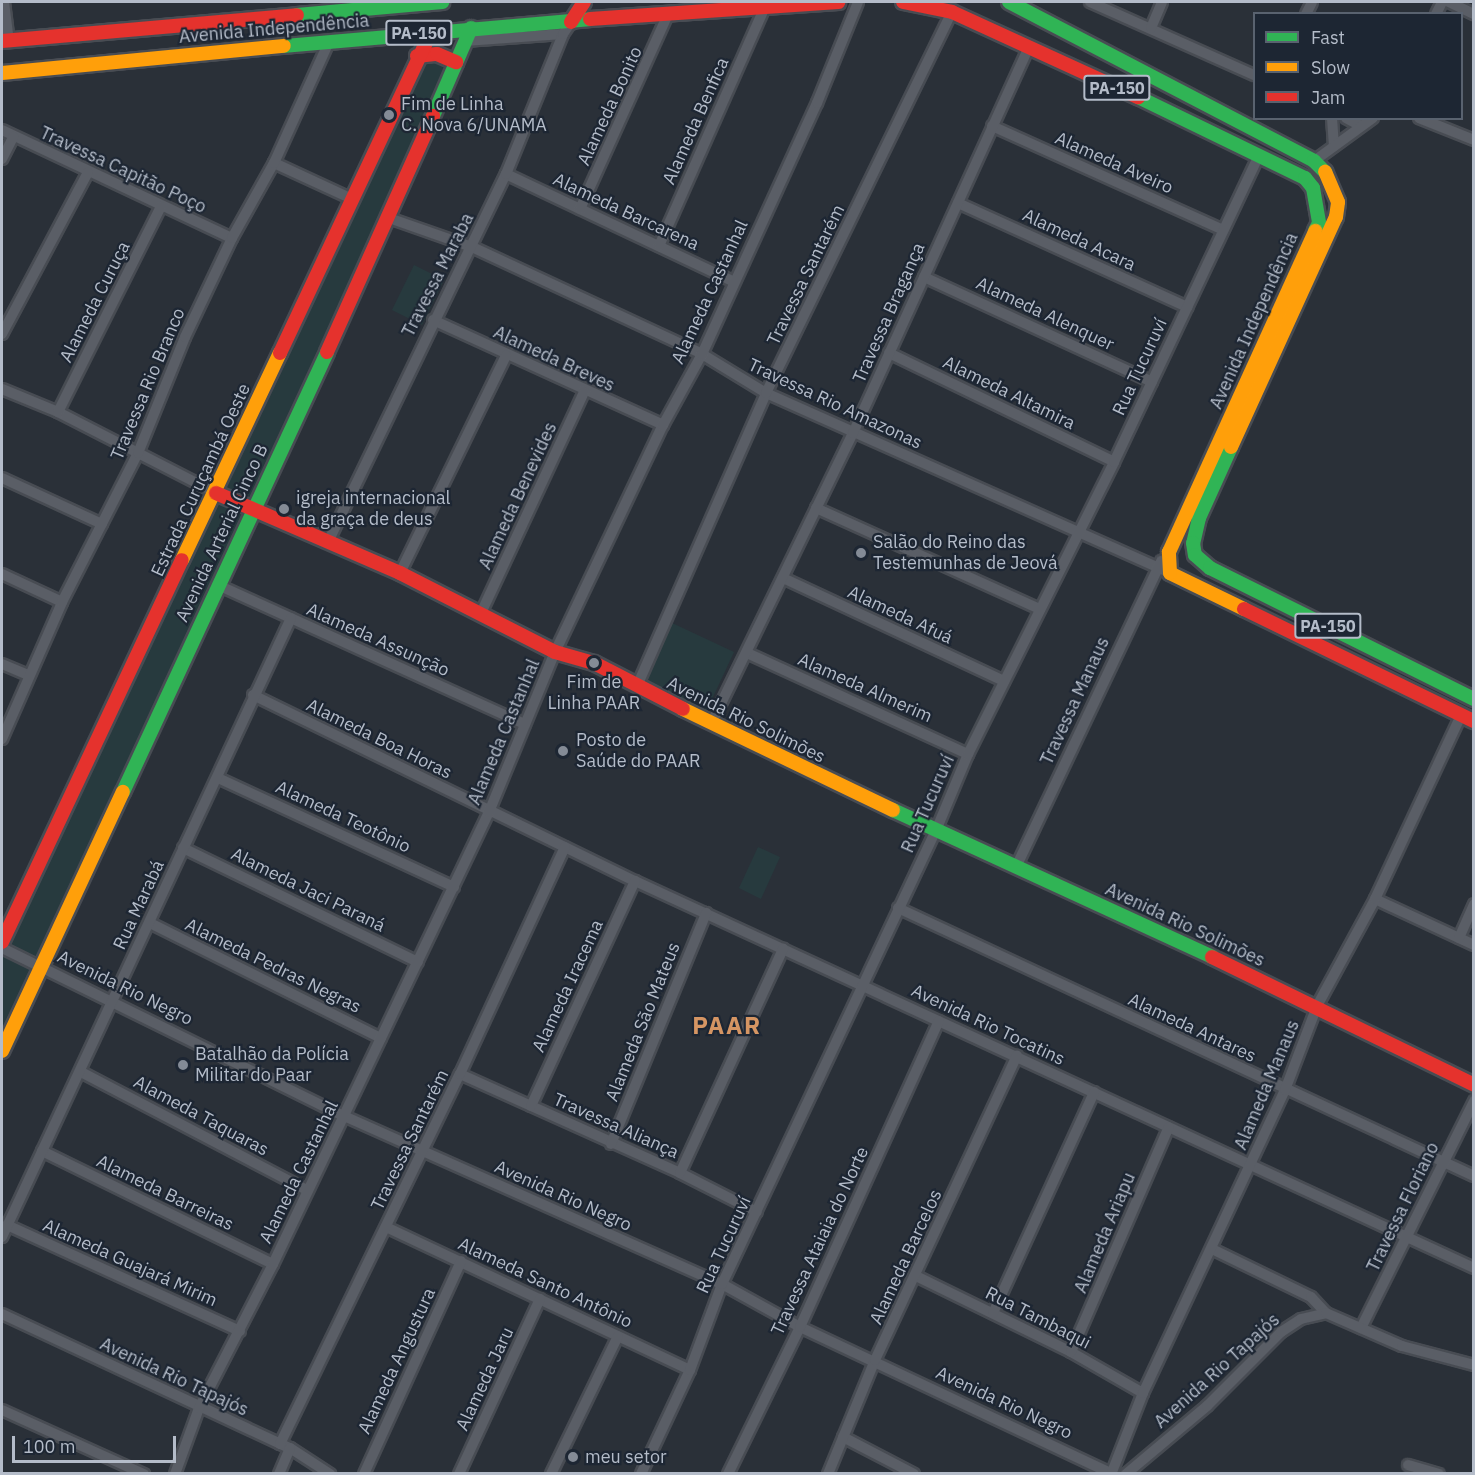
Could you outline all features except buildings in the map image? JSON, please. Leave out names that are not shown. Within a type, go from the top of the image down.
[{"type":"main road","name":"Avenida Independência","points":[[5,40],[442,2]]},
{"type":"main road","points":[[572,22],[584,2]]},
{"type":"main road","name":"Avenida Independência","points":[[2,73],[431,32],[468,34],[572,22],[838,2]]},
{"type":"main road","name":"Avenida Independência","points":[[903,2],[952,12],[1029,46],[1305,178],[1317,198],[1319,223],[1169,552],[1170,573]]},
{"type":"main road","name":"Avenida Independência","points":[[1009,2],[1314,161],[1330,177],[1335,189],[1336,217],[1199,518],[1193,543],[1196,555],[1210,568],[1473,699]]},
{"type":"main road","name":"Estrada Curuçambá Oeste","points":[[2,942],[216,492],[350,198],[417,56],[431,32]]},
{"type":"main road","name":"Avenida Arterial Cinco B","points":[[2,1051],[389,219],[468,34]]},
{"type":"main road","points":[[417,56],[437,54],[456,63]]},
{"type":"main road","name":"Avenida Rio Solimões","points":[[216,492],[399,573],[555,652],[594,663],[712,722],[766,752],[938,828],[1016,867],[1317,1006],[1473,1085]]},
{"type":"main road","name":"PA-150","points":[[1170,573],[1469,716]]},
{"type":"street","points":[[4,2],[5,40]]},
{"type":"street","name":"Alameda Castanhal","points":[[175,1473],[199,1408],[273,1264],[489,812],[555,652],[663,425],[702,354],[732,281],[817,103],[858,2]]},
{"type":"street","points":[[1090,2],[1253,75]]},
{"type":"street","points":[[1151,28],[1162,2]]},
{"type":"street","points":[[1449,2],[1473,14]]},
{"type":"street","name":"Alameda Benfica","points":[[659,246],[764,9]]},
{"type":"street","name":"Travessa Santarém","points":[[637,686],[766,393],[952,12]]},
{"type":"street","name":"Alameda Bonito","points":[[580,209],[667,16]]},
{"type":"street","name":"Travessa Maraba","points":[[328,542],[433,320],[472,247],[506,174],[563,34],[572,22]]},
{"type":"street","points":[[468,34],[563,34]]},
{"type":"street","name":"Travessa Rio Branco","points":[[2,739],[28,675],[62,602],[138,453],[185,337],[232,238],[274,163],[328,42]]},
{"type":"street","name":"Travessa Bragança","points":[[712,722],[852,433],[1029,46]]},
{"type":"street","points":[[1332,120],[1334,146]]},
{"type":"street","points":[[1350,120],[1361,126]]},
{"type":"street","points":[[1314,161],[1370,120]]},
{"type":"street","points":[[1425,120],[1472,136]]},
{"type":"street","name":"Alameda Aveiro","points":[[992,126],[1223,230]]},
{"type":"street","name":"Travessa Capitão Poço","points":[[2,130],[232,238]]},
{"type":"street","points":[[2,159],[13,137]]},
{"type":"street","name":"Rua Tucuruví","points":[[641,1473],[690,1370],[722,1284],[861,986],[938,828],[968,754],[1078,529],[1114,462],[1259,155]]},
{"type":"street","points":[[274,163],[350,198]]},
{"type":"street","points":[[2,334],[88,172]]},
{"type":"street","name":"Alameda Barcarena","points":[[506,174],[732,281]]},
{"type":"street","name":"Alameda Acara","points":[[958,202],[1187,307]]},
{"type":"street","name":"Alameda Curuça","points":[[58,412],[161,206]]},
{"type":"street","name":"Travessa Rio Amazonas","points":[[389,219],[472,247],[702,354],[766,393],[852,433],[1078,529],[1170,573]]},
{"type":"street","name":"Alameda Alenquer","points":[[924,277],[1152,382]]},
{"type":"street","name":"Alameda Breves","points":[[433,320],[584,392],[663,425]]},
{"type":"street","name":"Alameda Altamira","points":[[889,353],[1114,462]]},
{"type":"street","points":[[399,573],[507,356]]},
{"type":"street","name":"Avenida Rio Solimões","points":[[2,389],[58,412],[216,492]]},
{"type":"street","name":"Alameda Benevides","points":[[481,613],[584,392]]},
{"type":"street","points":[[2,477],[102,524]]},
{"type":"street","points":[[816,508],[1040,609]]},
{"type":"street","name":"Travessa Manaus","points":[[1016,867],[1157,566],[1169,552]]},
{"type":"street","points":[[2,574],[62,602]]},
{"type":"street","name":"Alameda Afuá","points":[[783,578],[1004,681]]},
{"type":"street","name":"Alameda Assunção","points":[[218,585],[525,724]]},
{"type":"street","name":"Rua Marabá","points":[[2,1237],[81,1072],[183,848],[218,778],[253,695],[291,618]]},
{"type":"street","name":"Alameda Almerim","points":[[747,653],[968,754]]},
{"type":"street","points":[[2,664],[28,675]]},
{"type":"street","name":"Alameda Boa Horas","points":[[253,695],[489,812]]},
{"type":"street","name":"Alameda Manaus","points":[[1112,1473],[1143,1393],[1285,1090],[1317,1006],[1469,716]]},
{"type":"street","name":"Alameda Teotônio","points":[[218,778],[454,887]]},
{"type":"street","name":"Avenida Rio Tocatins","points":[[489,812],[861,986],[1017,1056],[1250,1167],[1473,1268]]},
{"type":"street","name":"Travessa Santarém","points":[[279,1473],[285,1446],[564,847]]},
{"type":"street","name":"Alameda Jaci Paraná","points":[[183,848],[418,962]]},
{"type":"street","name":"Alameda Iracema","points":[[531,1106],[635,881]]},
{"type":"street","points":[[1375,899],[1473,945]]},
{"type":"street","points":[[1459,938],[1473,904]]},
{"type":"street","name":"Alameda Antares","points":[[898,908],[1473,1176]]},
{"type":"street","name":"Alameda São Mateus","points":[[610,1144],[706,913]]},
{"type":"street","name":"Alameda Pedras Negras","points":[[150,923],[381,1038]]},
{"type":"street","name":"Avenida Rio Negro","points":[[2,948],[113,999],[344,1116],[722,1284],[800,1327],[875,1360],[1112,1473]]},
{"type":"street","points":[[680,1173],[783,949]]},
{"type":"street","name":"Travessa Ataiaia do Norte","points":[[728,1473],[800,1327],[939,1020]]},
{"type":"street","name":"Alameda Barcelos","points":[[828,1473],[875,1360],[1017,1056]]},
{"type":"street","name":"Alameda Taquaras","points":[[81,1072],[307,1190]]},
{"type":"street","name":"Travessa Aliança","points":[[460,1074],[610,1144],[680,1173],[757,1212]]},
{"type":"street","points":[[993,1313],[1094,1092]]},
{"type":"street","name":"Travessa Floriano","points":[[1361,1328],[1473,1101]]},
{"type":"street","name":"Alameda Ariapu","points":[[1071,1352],[1169,1127]]},
{"type":"street","name":"Alameda Barreiras","points":[[42,1151],[273,1264]]},
{"type":"street","name":"Alameda Guajará Mirim","points":[[7,1225],[240,1330]]},
{"type":"street","name":"Alameda Santo Antônio","points":[[386,1227],[690,1370]]},
{"type":"street","points":[[1212,1249],[1311,1298],[1326,1313],[1402,1346],[1473,1365]]},
{"type":"street","name":"Alameda Angustura","points":[[364,1473],[461,1262]]},
{"type":"street","name":"Rua Tambaqui","points":[[916,1276],[1071,1352],[1143,1393]]},
{"type":"street","name":"Alameda Jaru","points":[[459,1473],[540,1299]]},
{"type":"street","name":"Avenida Rio Tapajós","points":[[1126,1473],[1207,1406],[1281,1332],[1301,1320],[1326,1313]]},
{"type":"street","name":"Avenida Rio Tapajós","points":[[2,1314],[199,1408],[285,1446],[330,1473]]},
{"type":"street","points":[[551,1473],[618,1336]]},
{"type":"street","points":[[2,1410],[144,1473]]},
{"type":"street","points":[[843,1437],[914,1473]]},
{"type":"street","points":[[1408,1465],[1439,1473]]},
{"type":"green space","points":[[417,56],[456,62],[2,1051],[2,942]]},
{"type":"green space","points":[[414,265],[444,280],[422,325],[392,310]]},
{"type":"green space","points":[[670,622],[734,652],[706,712],[641,682]]},
{"type":"green space","points":[[758,847],[780,857],[761,899],[739,888]]},
{"type":"traffic: fast","points":[[297,15],[442,2]]},
{"type":"traffic: fast","points":[[1009,2],[1314,161],[1325,172]]},
{"type":"traffic: fast","points":[[284,46],[590,19]]},
{"type":"traffic: fast","points":[[433,116],[471,28]]},
{"type":"traffic: fast","points":[[1138,97],[1305,178],[1313,188],[1319,223],[1315,231]]},
{"type":"traffic: fast","points":[[123,792],[327,352]]},
{"type":"traffic: fast","points":[[1231,447],[1199,518],[1193,543],[1195,555],[1210,568],[1474,699]]},
{"type":"traffic: fast","points":[[893,810],[1212,957]]},
{"type":"traffic: slow","points":[[2,73],[284,46]]},
{"type":"traffic: slow","points":[[1231,447],[1336,217],[1338,202],[1325,172]]},
{"type":"traffic: slow","points":[[1244,609],[1170,573],[1169,552],[1315,231]]},
{"type":"traffic: slow","points":[[182,560],[280,353]]},
{"type":"traffic: slow","points":[[683,709],[893,810]]},
{"type":"traffic: slow","points":[[2,1051],[123,792]]},
{"type":"traffic: jam","points":[[571,22],[584,2]]},
{"type":"traffic: jam","points":[[590,19],[838,2]]},
{"type":"traffic: jam","points":[[903,2],[952,12],[1138,97]]},
{"type":"traffic: jam","points":[[2,41],[297,15]]},
{"type":"traffic: jam","points":[[280,353],[431,32]]},
{"type":"traffic: jam","points":[[417,56],[437,54],[456,62]]},
{"type":"traffic: jam","points":[[327,352],[433,116]]},
{"type":"traffic: jam","points":[[216,493],[400,573],[555,652],[594,663],[683,709]]},
{"type":"traffic: jam","points":[[2,942],[182,560]]},
{"type":"traffic: jam","points":[[1244,609],[1474,721]]},
{"type":"traffic: jam","points":[[1212,957],[1474,1085]]},
{"type":"place","name":"Fim de Linha C. Nova 6/UNAMA","points":[[389,115]]},
{"type":"place","name":"igreja internacional da graça de deus","points":[[284,509]]},
{"type":"place","name":"Salão do Reino das Testemunhas de Jeová","points":[[861,553]]},
{"type":"place","name":"Fim de Linha PAAR","points":[[594,663]]},
{"type":"place","name":"Posto de Saúde do PAAR","points":[[563,751]]},
{"type":"place","name":"Batalhão da Polícia Militar do Paar","points":[[183,1065]]},
{"type":"place","name":"meu setor","points":[[573,1457]]},
{"type":"district","name":"PAAR","points":[[727,1026]]}]
